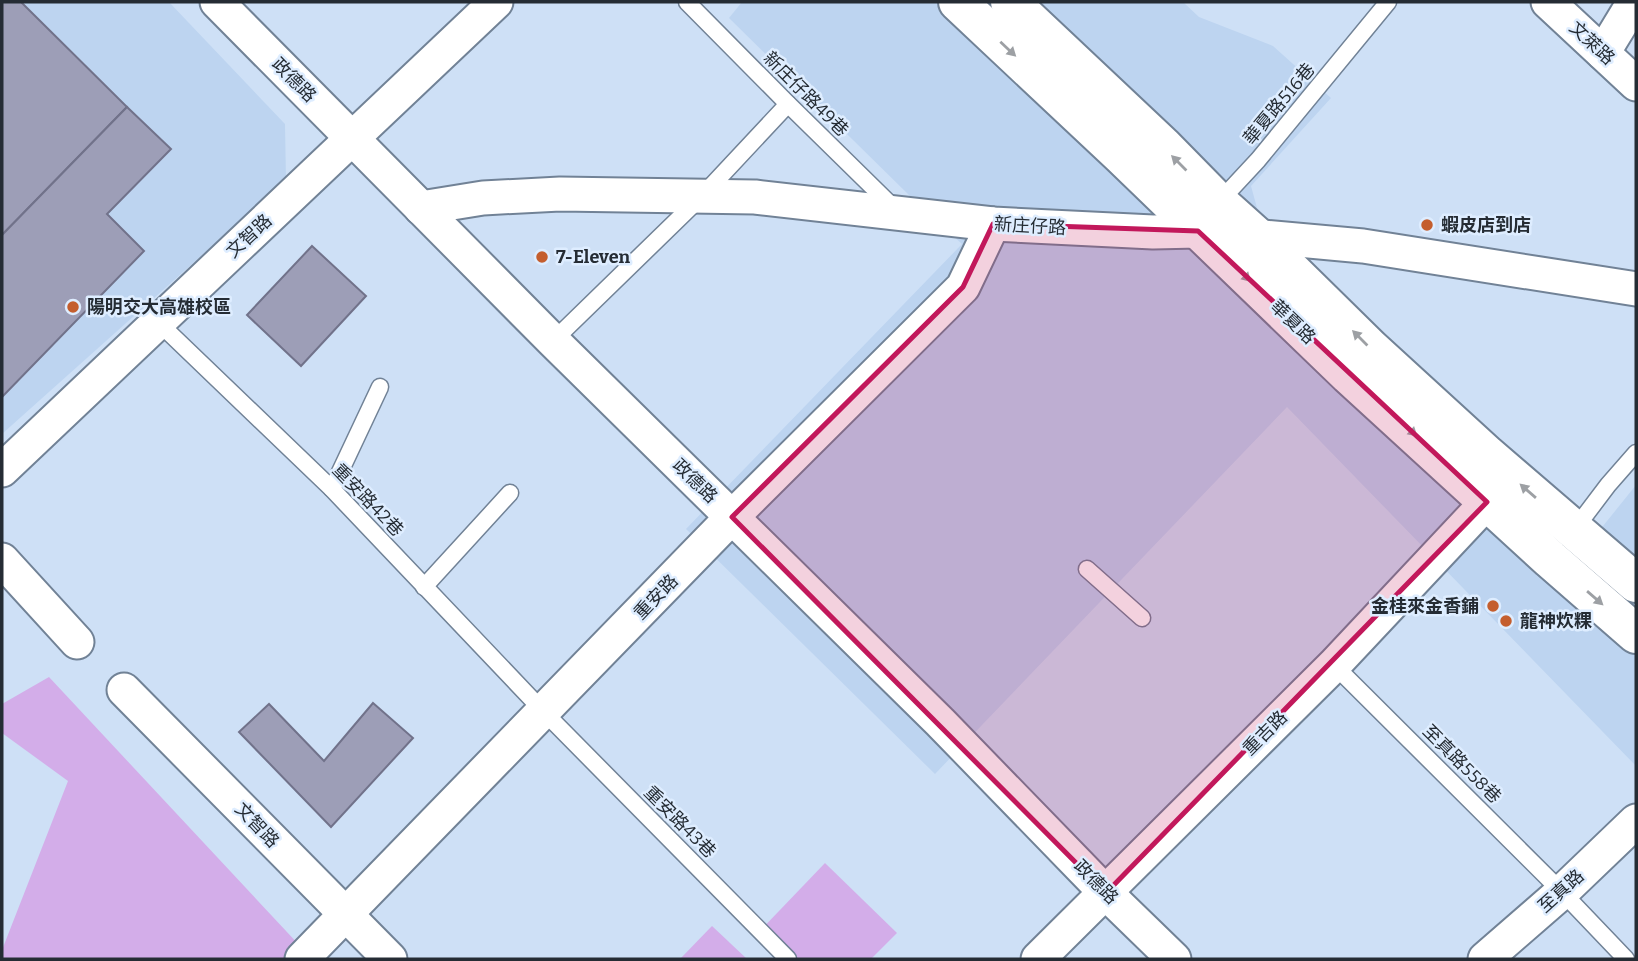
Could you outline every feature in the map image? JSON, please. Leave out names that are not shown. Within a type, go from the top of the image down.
[{"type":"street","name":"政德路","points":[[217,2],[553,341],[940,722],[1174,959]]},
{"type":"street","name":"文智路","points":[[2,470],[496,2]]},
{"type":"street","name":"華夏路","points":[[958,2],[1121,155],[1208,216],[1256,236],[1370,348],[1487,455],[1636,634]]},
{"type":"street","name":"華夏路","points":[[1010,2],[1153,137],[1208,216],[1349,375],[1487,502],[1561,545],[1636,583]]},
{"type":"street","name":"文萊路","points":[[1548,2],[1636,84]]},
{"type":"street","points":[[1603,53],[1634,2]]},
{"type":"street","name":"新庄仔路","points":[[421,208],[483,198],[559,194],[755,197],[993,224],[1153,232],[1208,216]]},
{"type":"street","name":"重安路","points":[[302,959],[732,517],[963,287],[993,224]]},
{"type":"street","points":[[1256,236],[1363,246],[1636,289]]},
{"type":"street","name":"重吉路","points":[[1038,959],[1334,665],[1487,502]]},
{"type":"street","points":[[2,560],[77,642]]},
{"type":"street","name":"文智路","points":[[124,690],[390,959]]},
{"type":"street","name":"至真路","points":[[1485,959],[1562,892],[1636,821]]},
{"type":"lane","name":"新庄仔路49巷","points":[[687,2],[900,213]]},
{"type":"lane","name":"華夏路516巷","points":[[1208,216],[1258,160],[1388,2]]},
{"type":"lane","points":[[553,341],[702,196],[788,104]]},
{"type":"lane","name":"重安路42巷","points":[[158,322],[332,489],[544,712]]},
{"type":"lane","points":[[332,489],[380,387]]},
{"type":"lane","points":[[1561,545],[1636,453]]},
{"type":"lane","points":[[424,587],[510,494]]},
{"type":"lane","points":[[1087,569],[1142,618]]},
{"type":"lane","name":"至真路558巷","points":[[1334,665],[1626,959]]},
{"type":"lane","name":"重安路43巷","points":[[544,712],[788,959]]},
{"type":"highlighted area","points":[[993,224],[1198,231],[1487,502],[1106,893],[732,517],[963,287]]},
{"type":"shaded area","name":"陽明交大高雄校區","points":[[2,2],[169,2],[285,124],[286,180],[2,434]]},
{"type":"shaded area","points":[[742,2],[1183,2],[1199,17],[1273,46],[1331,98],[1251,186],[1257,208],[1393,349],[1599,531],[1636,485],[1636,766],[1287,407],[935,774],[686,529],[962,244],[729,18]]},
{"type":"shaded area","points":[[49,677],[301,947],[289,959],[2,959],[2,950],[68,781],[2,733],[2,704]]},
{"type":"shaded area","points":[[825,863],[897,933],[871,959],[777,959],[755,936]]},
{"type":"shaded area","points":[[712,926],[747,959],[680,959]]},
{"type":"building","points":[[2,2],[21,2],[127,107],[2,235]]},
{"type":"building","points":[[127,107],[171,149],[107,214],[144,251],[2,397],[2,235]]},
{"type":"building","points":[[312,246],[366,296],[301,366],[247,315]]},
{"type":"building","points":[[373,703],[413,738],[331,827],[239,732],[269,704],[324,761]]},
{"type":"place","name":"蝦皮店到店","points":[[1427,225]]},
{"type":"place","name":"7-Eleven","points":[[542,257]]},
{"type":"place","name":"陽明交大高雄校區","points":[[73,307]]},
{"type":"place","name":"金桂來金香鋪","points":[[1493,606]]},
{"type":"place","name":"龍神炊粿","points":[[1506,621]]}]
